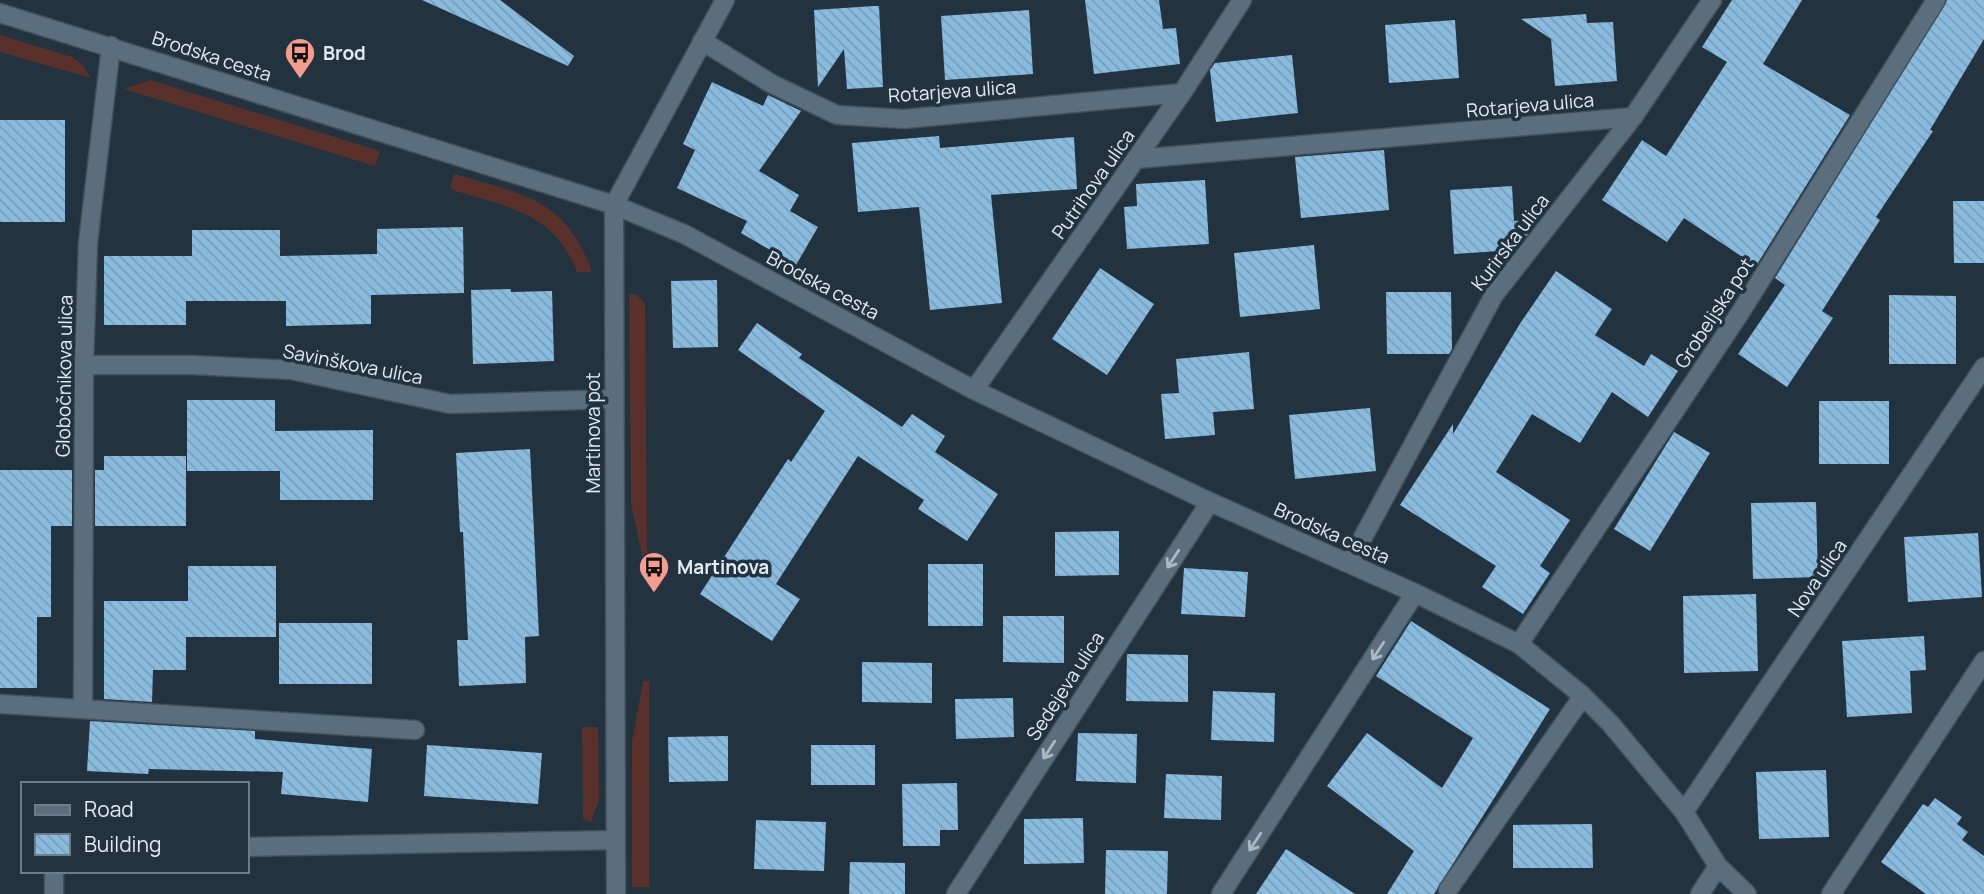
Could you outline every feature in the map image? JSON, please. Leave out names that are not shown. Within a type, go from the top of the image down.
[{"type":"street","name":"Martinova pot","points":[[616,894],[614,205],[725,0]]},
{"type":"street","name":"Putrihova ulica","points":[[974,390],[1182,93],[1242,0]]},
{"type":"street","name":"Kurirska ulica","points":[[1349,563],[1494,295],[1633,117],[1712,0]]},
{"type":"street","name":"Grobeljska pot","points":[[1519,644],[1740,313],[1936,0]]},
{"type":"street","name":"Brodska cesta","points":[[0,13],[614,205],[684,234],[974,390],[1210,502],[1415,593],[1519,644],[1583,696],[1610,723],[1685,812],[1718,866],[1747,894]]},
{"type":"street","name":"Rotarjeva ulica","points":[[702,41],[772,84],[836,114],[904,119],[1182,93]]},
{"type":"street","name":"Globočnikova ulica","points":[[83,708],[84,365],[88,243],[111,46]]},
{"type":"street","name":"Rotarjeva ulica","points":[[1136,159],[1633,117]]},
{"type":"street","name":"Savinškova ulica","points":[[84,365],[193,365],[291,370],[450,404],[576,398],[614,399]]},
{"type":"street","name":"Nova ulica","points":[[1685,812],[1984,367]]},
{"type":"street","name":"Sedejeva ulica","points":[[956,894],[1210,502]]},
{"type":"street","points":[[1221,894],[1415,593]]},
{"type":"street","points":[[1831,894],[1984,661]]},
{"type":"street","points":[[1448,890],[1583,696]]},
{"type":"street","points":[[0,704],[415,730]]},
{"type":"street","points":[[248,847],[616,840]]},
{"type":"street","points":[[1700,894],[1718,866]]},
{"type":"street","points":[[54,873],[54,894]]},
{"type":"shaded area","points":[[0,35],[72,57],[83,65],[91,78],[0,52]]},
{"type":"shaded area","points":[[150,80],[380,151],[375,166],[124,89]]},
{"type":"shaded area","points":[[454,174],[521,194],[555,214],[569,228],[592,272],[577,272],[555,236],[526,214],[450,189]]},
{"type":"shaded area","points":[[629,294],[637,295],[645,304],[647,555],[642,555],[631,503]]},
{"type":"shaded area","points":[[643,681],[649,681],[649,887],[632,887],[632,742]]},
{"type":"shaded area","points":[[582,727],[598,727],[599,799],[591,822],[583,819]]},
{"type":"building","points":[[422,0],[500,0],[574,56],[568,66]]},
{"type":"building","points":[[1085,0],[1159,0],[1163,29],[1176,28],[1180,64],[1094,74]]},
{"type":"building","points":[[1732,0],[1802,0],[1763,64],[1850,115],[1756,266],[1684,218],[1667,242],[1602,200],[1642,140],[1666,156],[1727,62],[1702,47]]},
{"type":"building","points":[[1947,0],[1984,0],[1984,39],[1930,130],[1933,131],[1876,217],[1880,220],[1822,311],[1833,318],[1787,387],[1738,354],[1785,285],[1775,278]]},
{"type":"building","points":[[879,6],[883,87],[847,89],[844,49],[818,87],[814,10]]},
{"type":"building","points":[[1029,10],[1033,74],[945,80],[941,16]]},
{"type":"building","points":[[1586,14],[1587,23],[1613,22],[1617,81],[1555,86],[1551,39],[1521,19]]},
{"type":"building","points":[[1455,20],[1459,78],[1389,83],[1385,25]]},
{"type":"building","points":[[1292,55],[1298,113],[1216,122],[1210,70],[1215,63]]},
{"type":"building","points":[[712,82],[763,106],[768,95],[801,111],[759,171],[799,195],[790,211],[818,227],[796,265],[741,233],[747,221],[677,188],[695,150],[683,144]]},
{"type":"building","points":[[0,120],[65,120],[65,222],[0,222]]},
{"type":"building","points":[[939,136],[940,148],[1074,137],[1077,189],[991,195],[1002,303],[930,310],[919,207],[858,212],[852,143]]},
{"type":"building","points":[[1384,150],[1389,210],[1301,218],[1295,157]]},
{"type":"building","points":[[1205,180],[1209,244],[1127,249],[1124,207],[1137,206],[1136,184]]},
{"type":"building","points":[[1512,186],[1514,221],[1527,220],[1528,234],[1514,250],[1454,254],[1450,190]]},
{"type":"building","points":[[1953,201],[1984,201],[1984,263],[1954,263]]},
{"type":"building","points":[[463,227],[464,293],[371,295],[371,324],[286,326],[286,301],[186,301],[186,325],[104,325],[104,256],[192,256],[192,230],[280,230],[280,256],[377,254],[377,229]]},
{"type":"building","points":[[1314,245],[1320,309],[1240,317],[1234,253]]},
{"type":"building","points":[[1100,268],[1154,304],[1107,375],[1052,339]]},
{"type":"building","points":[[1556,271],[1612,309],[1595,335],[1644,366],[1651,354],[1678,371],[1648,417],[1612,392],[1580,443],[1532,414],[1496,472],[1570,520],[1540,566],[1550,573],[1523,614],[1482,587],[1496,566],[1400,505],[1453,424],[1453,434],[1521,322]]},
{"type":"building","points":[[717,280],[718,347],[673,348],[671,281]]},
{"type":"building","points":[[511,289],[511,292],[552,291],[554,361],[473,364],[471,290]]},
{"type":"building","points":[[1386,292],[1451,292],[1452,349],[1449,354],[1387,354]]},
{"type":"building","points":[[1889,295],[1956,296],[1956,364],[1889,364]]},
{"type":"building","points":[[757,323],[802,354],[799,358],[902,427],[912,414],[945,436],[935,452],[998,494],[967,541],[918,509],[924,500],[858,456],[776,584],[800,599],[772,641],[700,594],[788,459],[791,462],[825,411],[738,350]]},
{"type":"building","points":[[1249,352],[1254,409],[1213,412],[1215,435],[1165,439],[1161,394],[1179,393],[1176,359]]},
{"type":"building","points":[[187,400],[275,400],[275,431],[373,430],[373,500],[280,500],[280,471],[187,471]]},
{"type":"building","points":[[1819,401],[1889,401],[1889,464],[1819,464]]},
{"type":"building","points":[[1370,408],[1376,471],[1295,479],[1289,415]]},
{"type":"building","points":[[1674,432],[1710,453],[1650,551],[1614,529]]},
{"type":"building","points":[[530,449],[539,636],[525,637],[526,683],[459,686],[457,640],[468,640],[456,453]]},
{"type":"building","points":[[104,456],[186,456],[186,526],[95,526],[95,470],[104,470]]},
{"type":"building","points":[[0,470],[72,470],[72,526],[51,526],[51,617],[37,617],[37,688],[0,688]]},
{"type":"building","points":[[1816,502],[1818,577],[1753,579],[1751,503]]},
{"type":"building","points":[[1119,531],[1119,575],[1055,576],[1055,532]]},
{"type":"building","points":[[1978,533],[1982,597],[1908,602],[1904,537]]},
{"type":"building","points":[[928,564],[983,564],[983,626],[928,626]]},
{"type":"building","points":[[188,566],[276,566],[276,637],[186,637],[186,670],[153,670],[152,702],[104,699],[104,601],[188,601]]},
{"type":"building","points":[[1184,568],[1248,572],[1245,617],[1181,614]]},
{"type":"building","points":[[1756,594],[1758,671],[1684,673],[1683,596]]},
{"type":"building","points":[[1003,616],[1064,616],[1064,663],[1003,662]]},
{"type":"building","points":[[1411,621],[1550,709],[1434,894],[1387,894],[1414,851],[1327,786],[1367,733],[1442,788],[1473,738],[1376,676]]},
{"type":"building","points":[[279,623],[372,623],[372,684],[279,684]]},
{"type":"building","points":[[1924,636],[1926,670],[1910,671],[1912,713],[1847,717],[1842,641]]},
{"type":"building","points":[[1127,654],[1188,655],[1188,702],[1126,701]]},
{"type":"building","points":[[862,662],[932,663],[932,703],[862,702]]},
{"type":"building","points":[[1213,691],[1275,693],[1274,742],[1211,740]]},
{"type":"building","points":[[1013,698],[1014,737],[956,739],[955,699]]},
{"type":"building","points":[[90,721],[255,731],[255,739],[372,749],[368,802],[281,794],[283,772],[149,769],[148,774],[87,771]]},
{"type":"building","points":[[1078,733],[1137,734],[1136,783],[1076,781]]},
{"type":"building","points":[[728,736],[728,781],[669,782],[668,737]]},
{"type":"building","points":[[427,745],[542,753],[538,804],[424,796]]},
{"type":"building","points":[[811,745],[875,745],[875,785],[811,785]]},
{"type":"building","points":[[1826,770],[1829,837],[1759,839],[1756,772]]},
{"type":"building","points":[[1166,774],[1222,776],[1221,820],[1164,818]]},
{"type":"building","points":[[957,783],[958,830],[940,830],[940,846],[903,846],[902,784]]},
{"type":"building","points":[[1935,798],[1962,817],[1957,824],[1968,832],[1962,840],[1984,856],[1984,894],[1926,894],[1881,862],[1923,804],[1928,807]]},
{"type":"building","points":[[1083,818],[1084,863],[1024,864],[1024,819]]},
{"type":"building","points":[[756,820],[826,822],[824,871],[754,869]]},
{"type":"building","points":[[1592,824],[1593,868],[1513,868],[1513,825]]},
{"type":"building","points":[[1286,849],[1355,894],[1256,894]]},
{"type":"building","points":[[1106,850],[1168,851],[1167,894],[1105,894]]},
{"type":"building","points":[[850,862],[905,863],[905,894],[849,894]]},
{"type":"place","name":"Brod","points":[[300,80]]},
{"type":"place","name":"Martinova","points":[[654,594]]}]
